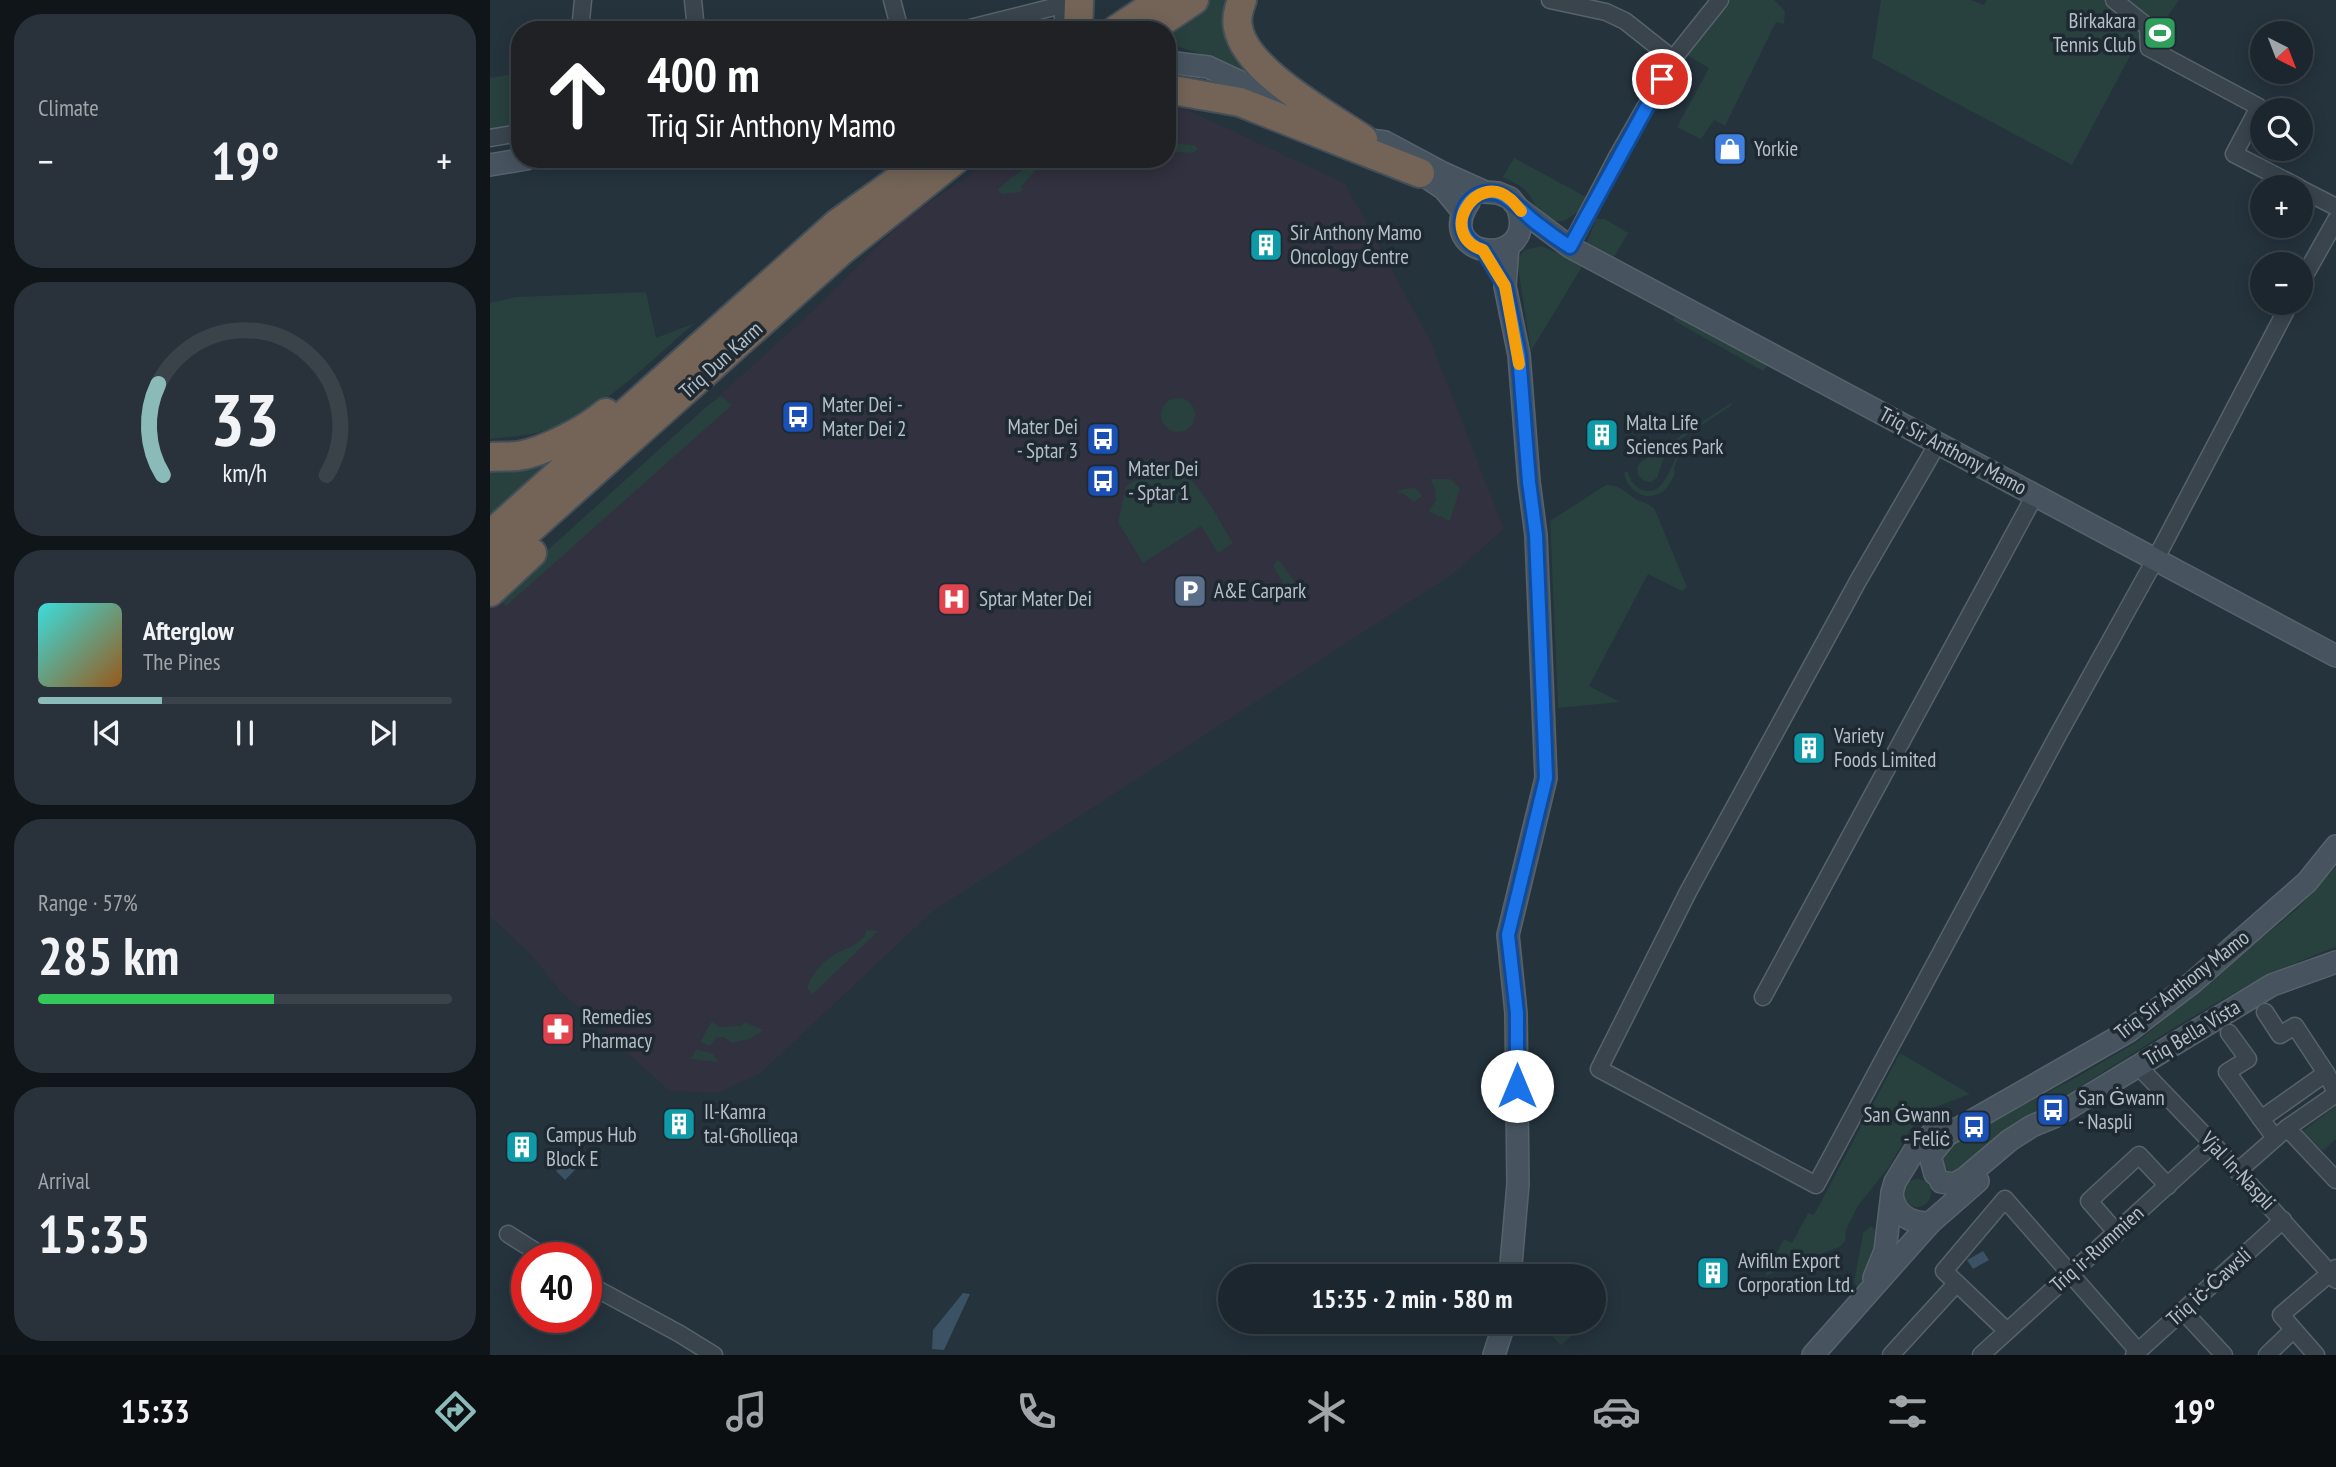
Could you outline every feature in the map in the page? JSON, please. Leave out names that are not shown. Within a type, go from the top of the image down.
[{"type":"highway","points":[[1137,21],[1161,0]]},
{"type":"highway","points":[[1145,21],[1194,0]]},
{"type":"highway","points":[[1241,0],[1238,28],[1247,49],[1261,67],[1363,139]]},
{"type":"highway","points":[[1075,2],[1077,21]]},
{"type":"highway","points":[[1176,91],[1240,102],[1420,173]]},
{"type":"highway","name":"Triq Dun Karm","points":[[490,535],[838,223],[914,168]]},
{"type":"highway","name":"Triq Dun Karm","points":[[490,565],[841,251],[945,168]]},
{"type":"highway","points":[[896,207],[963,168]]},
{"type":"highway","points":[[490,457],[519,456],[594,423],[816,232],[838,223]]},
{"type":"highway","points":[[490,592],[696,404],[790,298]]},
{"type":"highway","points":[[490,446],[520,445],[560,432],[603,410],[664,358],[671,359]]},
{"type":"main road","name":"Triq Sir Anthony Mamo","points":[[1176,63],[1208,66],[1363,139],[1420,173],[1444,189],[1463,212],[1462,232],[1472,247],[1496,251],[1511,243],[1536,240],[1570,247]]},
{"type":"main road","name":"Triq Sir Anthony Mamo","points":[[1363,139],[1385,142],[1485,192],[1510,198],[1518,208],[1570,247],[2336,656]]},
{"type":"main road","points":[[490,165],[511,162]]},
{"type":"main road","points":[[1463,212],[1471,199],[1485,192]]},
{"type":"main road","points":[[1511,1264],[1518,1184],[1517,1013],[1508,935],[1546,778],[1536,535],[1519,355],[1505,286],[1511,243],[1520,226],[1518,208]]},
{"type":"main road","points":[[1483,250],[1505,286]]},
{"type":"main road","name":"Triq Sir Anthony Mamo","points":[[1938,1178],[1930,1156],[1947,1135],[2129,1031],[2192,983],[2307,882],[2336,846]]},
{"type":"main road","name":"Triq Bella Vista","points":[[1814,1355],[1936,1217],[1965,1178],[2011,1140],[2032,1126],[2054,1117],[2272,985],[2336,962]]},
{"type":"main road","name":"Triq Sir Anthony Mamo","points":[[1894,1187],[1916,1148],[1942,1124],[2008,1099]]},
{"type":"main road","name":"Triq Bella Vista","points":[[1936,1217],[2054,1117]]},
{"type":"main road","points":[[1938,1178],[1945,1194],[1936,1217],[1920,1223],[1903,1217],[1893,1202],[1894,1187],[1909,1170],[1918,1168],[1954,1184],[1965,1178]]},
{"type":"main road","name":"Triq Bella Vista","points":[[1867,1293],[1885,1251],[1894,1187]]},
{"type":"main road","points":[[1494,1355],[1501,1334]]},
{"type":"street","points":[[581,21],[583,0]]},
{"type":"street","points":[[693,0],[695,21]]},
{"type":"street","points":[[892,0],[898,21]]},
{"type":"street","points":[[1550,0],[1616,16],[1673,59]]},
{"type":"street","points":[[1570,247],[1673,59],[1720,0]]},
{"type":"street","points":[[2115,0],[2148,27],[2150,48],[2259,107],[2234,154],[2275,175]]},
{"type":"street","points":[[998,21],[1075,2]]},
{"type":"street","points":[[1067,21],[1075,2]]},
{"type":"street","points":[[490,138],[511,134]]},
{"type":"street","points":[[2313,195],[2336,207]]},
{"type":"street","points":[[2313,261],[2336,220]]},
{"type":"street","points":[[1938,443],[1852,593],[1688,892],[1599,1069],[1816,1185],[2155,560],[2284,315]]},
{"type":"street","points":[[1763,997],[2035,495]]},
{"type":"street","points":[[2238,1171],[2281,1133],[2336,1093],[2295,1026],[2280,1035],[2265,1012]]},
{"type":"street","points":[[2229,1032],[2248,1059],[2227,1072],[2261,1119],[2336,1180]]},
{"type":"street","name":"Vjal In-Naspli","points":[[2137,1065],[2334,1274]]},
{"type":"street","points":[[2261,1119],[2326,1073]]},
{"type":"street","name":"Triq ir-Rummien","points":[[1981,1355],[2213,1144]]},
{"type":"street","points":[[2117,1233],[2089,1201],[2139,1155],[2168,1186]]},
{"type":"street","points":[[2007,1331],[1944,1271],[2005,1199],[2136,1353]]},
{"type":"street","name":"Triq iċ-Ċawsli","points":[[2136,1353],[2283,1220]]},
{"type":"street","points":[[508,1234],[521,1242]]},
{"type":"street","points":[[2316,1355],[2281,1315],[2334,1274]]},
{"type":"street","points":[[1891,1355],[1956,1284]]},
{"type":"street","points":[[602,1292],[713,1355]]},
{"type":"street","points":[[2183,1311],[2224,1355]]},
{"type":"street","points":[[2267,1355],[2293,1330]]},
{"type":"shaded area","name":"Sptar Mater Dei","points":[[1176,106],[1345,183],[1431,342],[1504,529],[1453,574],[932,912],[761,1073],[718,1093],[669,1091],[560,991],[534,958],[490,916],[490,603],[818,306],[906,218],[980,168],[1176,168]]},
{"type":"shaded area","points":[[578,1150],[586,1159],[565,1180],[556,1171]]},
{"type":"shaded area","points":[[1983,1251],[1989,1260],[1973,1269],[1967,1260]]},
{"type":"shaded area","points":[[963,1293],[970,1294],[944,1350],[932,1349],[933,1330]]},
{"type":"green space","points":[[1210,0],[1236,0],[1279,87],[1228,63],[1176,46],[1176,24]]},
{"type":"green space","points":[[1730,0],[1774,0],[1785,11],[1784,24],[1776,22],[1725,126],[1714,120],[1701,139],[1677,127],[1709,68],[1687,55]]},
{"type":"green space","points":[[1881,0],[1971,0],[1984,5],[1987,0],[2179,0],[2158,30],[2149,26],[2139,39],[2072,165],[1872,58]]},
{"type":"green space","points":[[511,74],[511,127],[490,132],[490,78]]},
{"type":"green space","points":[[1176,144],[1194,145],[1198,149],[1193,153],[1176,152]]},
{"type":"green space","points":[[1514,158],[1590,199],[1566,220],[1554,221],[1538,209],[1525,190],[1503,177]]},
{"type":"green space","points":[[1026,168],[1037,168],[1021,187],[1023,190],[1020,192],[1002,194],[997,190]]},
{"type":"green space","points":[[1596,219],[1605,219],[1628,233],[1613,259],[1586,245]]},
{"type":"green space","points":[[1542,246],[1583,265],[1531,351],[1517,261],[1524,250]]},
{"type":"green space","points":[[646,292],[656,338],[695,323],[613,393],[577,416],[542,432],[490,439],[490,303],[516,297]]},
{"type":"green space","points":[[1678,311],[1768,365],[1763,371],[1673,320]]},
{"type":"green space","points":[[721,396],[732,405],[506,606],[497,596]]},
{"type":"green space","points":[[1178,398],[1190,403],[1195,415],[1190,427],[1178,432],[1166,427],[1161,415],[1166,403]]},
{"type":"green space","points":[[1731,403],[1732,405],[1673,444],[1663,460],[1657,478],[1651,482],[1644,481],[1638,475],[1637,467],[1642,461]]},
{"type":"green space","points":[[588,435],[490,522],[490,463]]},
{"type":"green space","points":[[1680,451],[1674,468],[1675,474],[1662,492],[1643,495],[1629,485],[1624,473],[1628,471],[1632,481],[1640,489],[1655,490],[1661,486]]},
{"type":"green space","points":[[1148,459],[1164,462],[1189,478],[1209,503],[1233,543],[1218,553],[1201,526],[1143,563],[1118,522],[1126,486],[1143,475],[1138,465]]},
{"type":"green space","points":[[1430,479],[1450,479],[1460,488],[1450,521],[1428,511],[1436,501],[1435,488]]},
{"type":"green space","points":[[1606,485],[1620,488],[1655,510],[1687,587],[1682,591],[1648,574],[1589,686],[1620,702],[1558,708],[1550,521]]},
{"type":"green space","points":[[1415,488],[1421,497],[1414,502],[1396,492],[1403,489]]},
{"type":"green space","points":[[1278,559],[1296,584],[1287,590],[1273,566]]},
{"type":"green space","points":[[2336,867],[2336,947],[2276,972],[2193,1017],[2035,1117],[1998,1143],[1964,1173],[1949,1172],[1941,1161],[1947,1143],[2068,1082],[2137,1042],[2297,909]]},
{"type":"green space","points":[[867,930],[878,931],[812,995],[807,987],[817,970],[832,956],[861,940]]},
{"type":"green space","points":[[712,1021],[719,1027],[741,1026],[744,1022],[764,1030],[749,1039],[732,1043],[723,1037],[716,1038],[710,1046],[700,1042]]},
{"type":"green space","points":[[696,1049],[713,1054],[718,1062],[691,1059]]},
{"type":"green space","points":[[1900,1053],[1970,1094],[1933,1108],[1910,1130],[1889,1167],[1857,1207],[1846,1230],[1845,1241],[1839,1247],[1765,1276],[1784,1239],[1792,1243],[1808,1213],[1814,1215]]},
{"type":"green space","points":[[2336,1106],[2336,1139],[2323,1151],[2303,1131]]},
{"type":"green space","points":[[1917,1179],[1927,1183],[1931,1193],[1927,1203],[1917,1207],[1907,1203],[1903,1193],[1907,1183]]},
{"type":"green space","points":[[1871,1226],[1875,1230],[1872,1261],[1867,1275],[1858,1287],[1854,1283],[1863,1233]]},
{"type":"green space","points":[[1550,1334],[1573,1334],[1561,1345]]},
{"type":"slow traffic","points":[[1519,364],[1505,286],[1483,250],[1472,247],[1466,239],[1461,224],[1463,212],[1471,199],[1485,192],[1510,198],[1521,211]]},
{"type":"place","name":"Birkakara Tennis Club","points":[[2160,33]]},
{"type":"place","name":"Yorkie","points":[[1730,149]]},
{"type":"place","name":"Sir Anthony Mamo Oncology Centre","points":[[1266,245]]},
{"type":"place","name":"Mater Dei - Mater Dei 2","points":[[798,417]]},
{"type":"place","name":"Malta Life Sciences Park","points":[[1602,435]]},
{"type":"place","name":"Mater Dei - Sptar 3","points":[[1103,439]]},
{"type":"place","name":"Mater Dei - Sptar 1","points":[[1103,481]]},
{"type":"place","name":"A&E Carpark","points":[[1190,591]]},
{"type":"place","name":"Sptar Mater Dei","points":[[954,599]]},
{"type":"place","name":"Variety Foods Limited","points":[[1809,748]]},
{"type":"place","name":"Remedies Pharmacy","points":[[558,1029]]},
{"type":"place","name":"San Ġwann - Naspli","points":[[2053,1110]]},
{"type":"place","name":"Il-Kamra tal-Għollieqa","points":[[679,1124]]},
{"type":"place","name":"San Ġwann - Feliċ","points":[[1974,1127]]},
{"type":"place","name":"Campus Hub Block E","points":[[522,1147]]},
{"type":"place","name":"Avifilm Export Corporation Ltd.","points":[[1713,1273]]},
{"type":"route","points":[[1517,1086],[1517,1013],[1508,935],[1546,778],[1536,535],[1519,355],[1505,286],[1483,250],[1472,247],[1466,239],[1461,224],[1463,212],[1471,199],[1485,192],[1498,193],[1510,198],[1518,208],[1570,247],[1662,79]]}]
